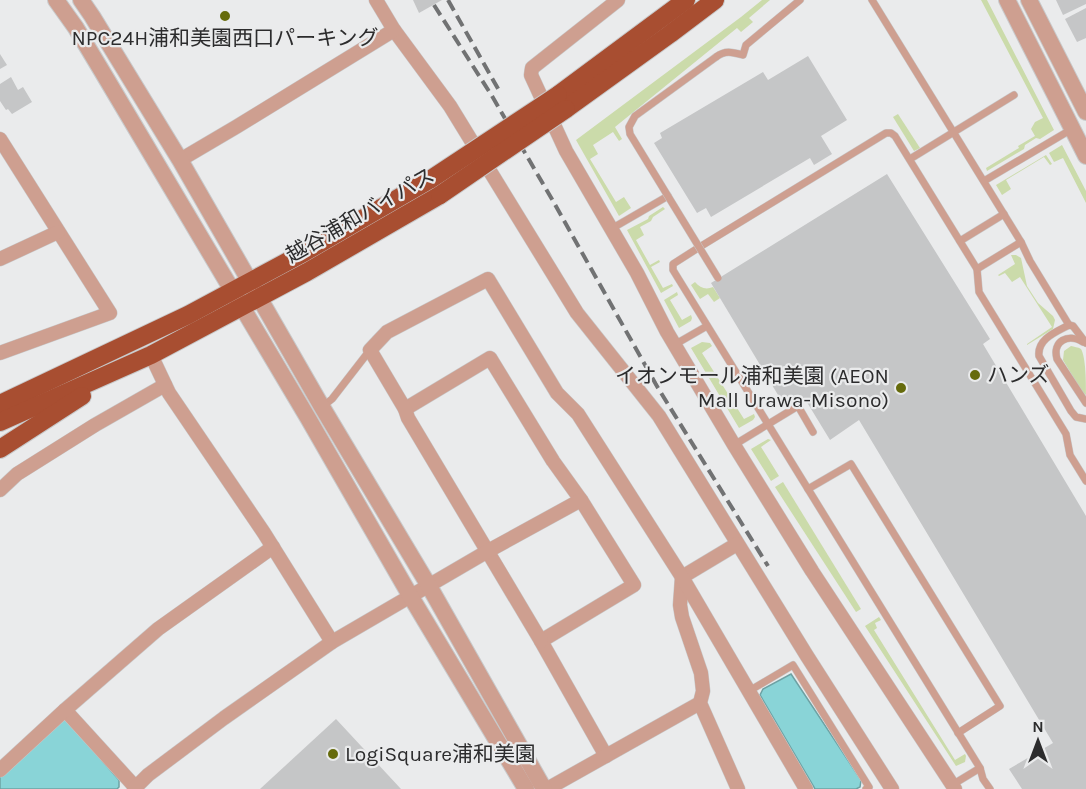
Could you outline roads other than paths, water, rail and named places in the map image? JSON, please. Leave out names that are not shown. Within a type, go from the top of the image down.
[{"type":"highway","name":"越谷浦和バイパス","points":[[0,422],[151,355],[307,272],[440,195],[562,102],[686,0]]},
{"type":"highway","name":"越谷浦和バイパス","points":[[0,404],[188,315],[305,252],[562,102],[670,34],[715,0]]},
{"type":"highway","points":[[0,393],[96,359]]},
{"type":"highway","points":[[0,449],[128,365]]},
{"type":"street","points":[[56,0],[98,64],[526,789]]},
{"type":"street","points":[[81,0],[180,160],[546,789],[700,703],[704,691],[701,673],[680,605],[682,577]]},
{"type":"street","points":[[376,0],[394,30],[450,106],[577,313],[659,416],[892,789]]},
{"type":"street","points":[[618,0],[532,68],[531,75],[566,151],[637,273],[674,345],[812,571],[953,787]]},
{"type":"street","points":[[1006,0],[1086,156]]},
{"type":"street","points":[[1029,0],[1086,112]]},
{"type":"street","points":[[180,160],[394,30]]},
{"type":"street","points":[[0,139],[110,313],[0,353]]},
{"type":"street","points":[[0,259],[58,232]]},
{"type":"street","points":[[606,756],[370,350],[387,332],[488,279],[557,393],[578,414],[682,577],[806,789]]},
{"type":"street","points":[[151,355],[169,393],[273,547],[332,642]]},
{"type":"street","points":[[405,409],[490,358],[553,461],[581,500],[634,585],[541,641]]},
{"type":"street","points":[[0,490],[17,474],[165,385]]},
{"type":"street","points":[[64,710],[135,788],[148,775],[224,718],[332,642],[581,500]]},
{"type":"street","points":[[682,577],[737,544]]},
{"type":"street","points":[[0,770],[64,710],[158,629],[273,547]]},
{"type":"street","points":[[700,703],[738,789]]},
{"type":"lane","points":[[718,278],[630,134],[629,128],[635,116],[721,53],[727,51],[742,55],[746,45],[800,0]]},
{"type":"lane","points":[[872,0],[1026,249],[1030,261],[1069,325],[1086,344]]},
{"type":"lane","points":[[910,159],[1014,95]]},
{"type":"lane","points":[[984,182],[1072,129]]},
{"type":"lane","points":[[990,789],[983,779],[980,768],[673,270],[673,264],[881,135],[891,133],[896,136],[977,269],[979,292],[1066,434],[1070,455],[1086,481]]},
{"type":"lane","points":[[611,229],[668,196]]},
{"type":"lane","points":[[960,241],[1004,214]]},
{"type":"lane","points":[[977,269],[1021,242]]},
{"type":"lane","points":[[1069,325],[1044,340],[1038,350],[1038,356],[1071,411],[1076,417],[1086,419]]},
{"type":"lane","points":[[674,345],[707,326]]},
{"type":"lane","points":[[1086,344],[1074,337],[1068,337],[1059,343],[1055,353],[1086,403]]},
{"type":"lane","points":[[322,407],[332,399],[370,350]]},
{"type":"lane","points":[[734,445],[798,406],[813,432]]},
{"type":"lane","points":[[808,489],[851,464],[1000,706],[958,733]]},
{"type":"lane","points":[[749,691],[793,665],[869,787],[866,789]]},
{"type":"lane","points":[[953,787],[980,768]]},
{"type":"water","points":[[791,674],[861,780],[860,787],[856,789],[815,789],[760,695],[763,689]]},
{"type":"water","points":[[60,719],[66,719],[119,780],[119,787],[117,789],[0,789],[0,774]]},
{"type":"railway","points":[[448,0],[501,94]]},
{"type":"railway","points":[[434,5],[492,96],[658,388],[768,566]]},
{"type":"place","name":"NPC24H浦和美園西口パーキング","points":[[225,16]]},
{"type":"place","name":"ハンズ","points":[[975,375]]},
{"type":"place","name":"イオンモール浦和美園 (AEON Mall Urawa-Misono)","points":[[901,388]]},
{"type":"place","name":"LogiSquare浦和美園","points":[[333,754]]}]
